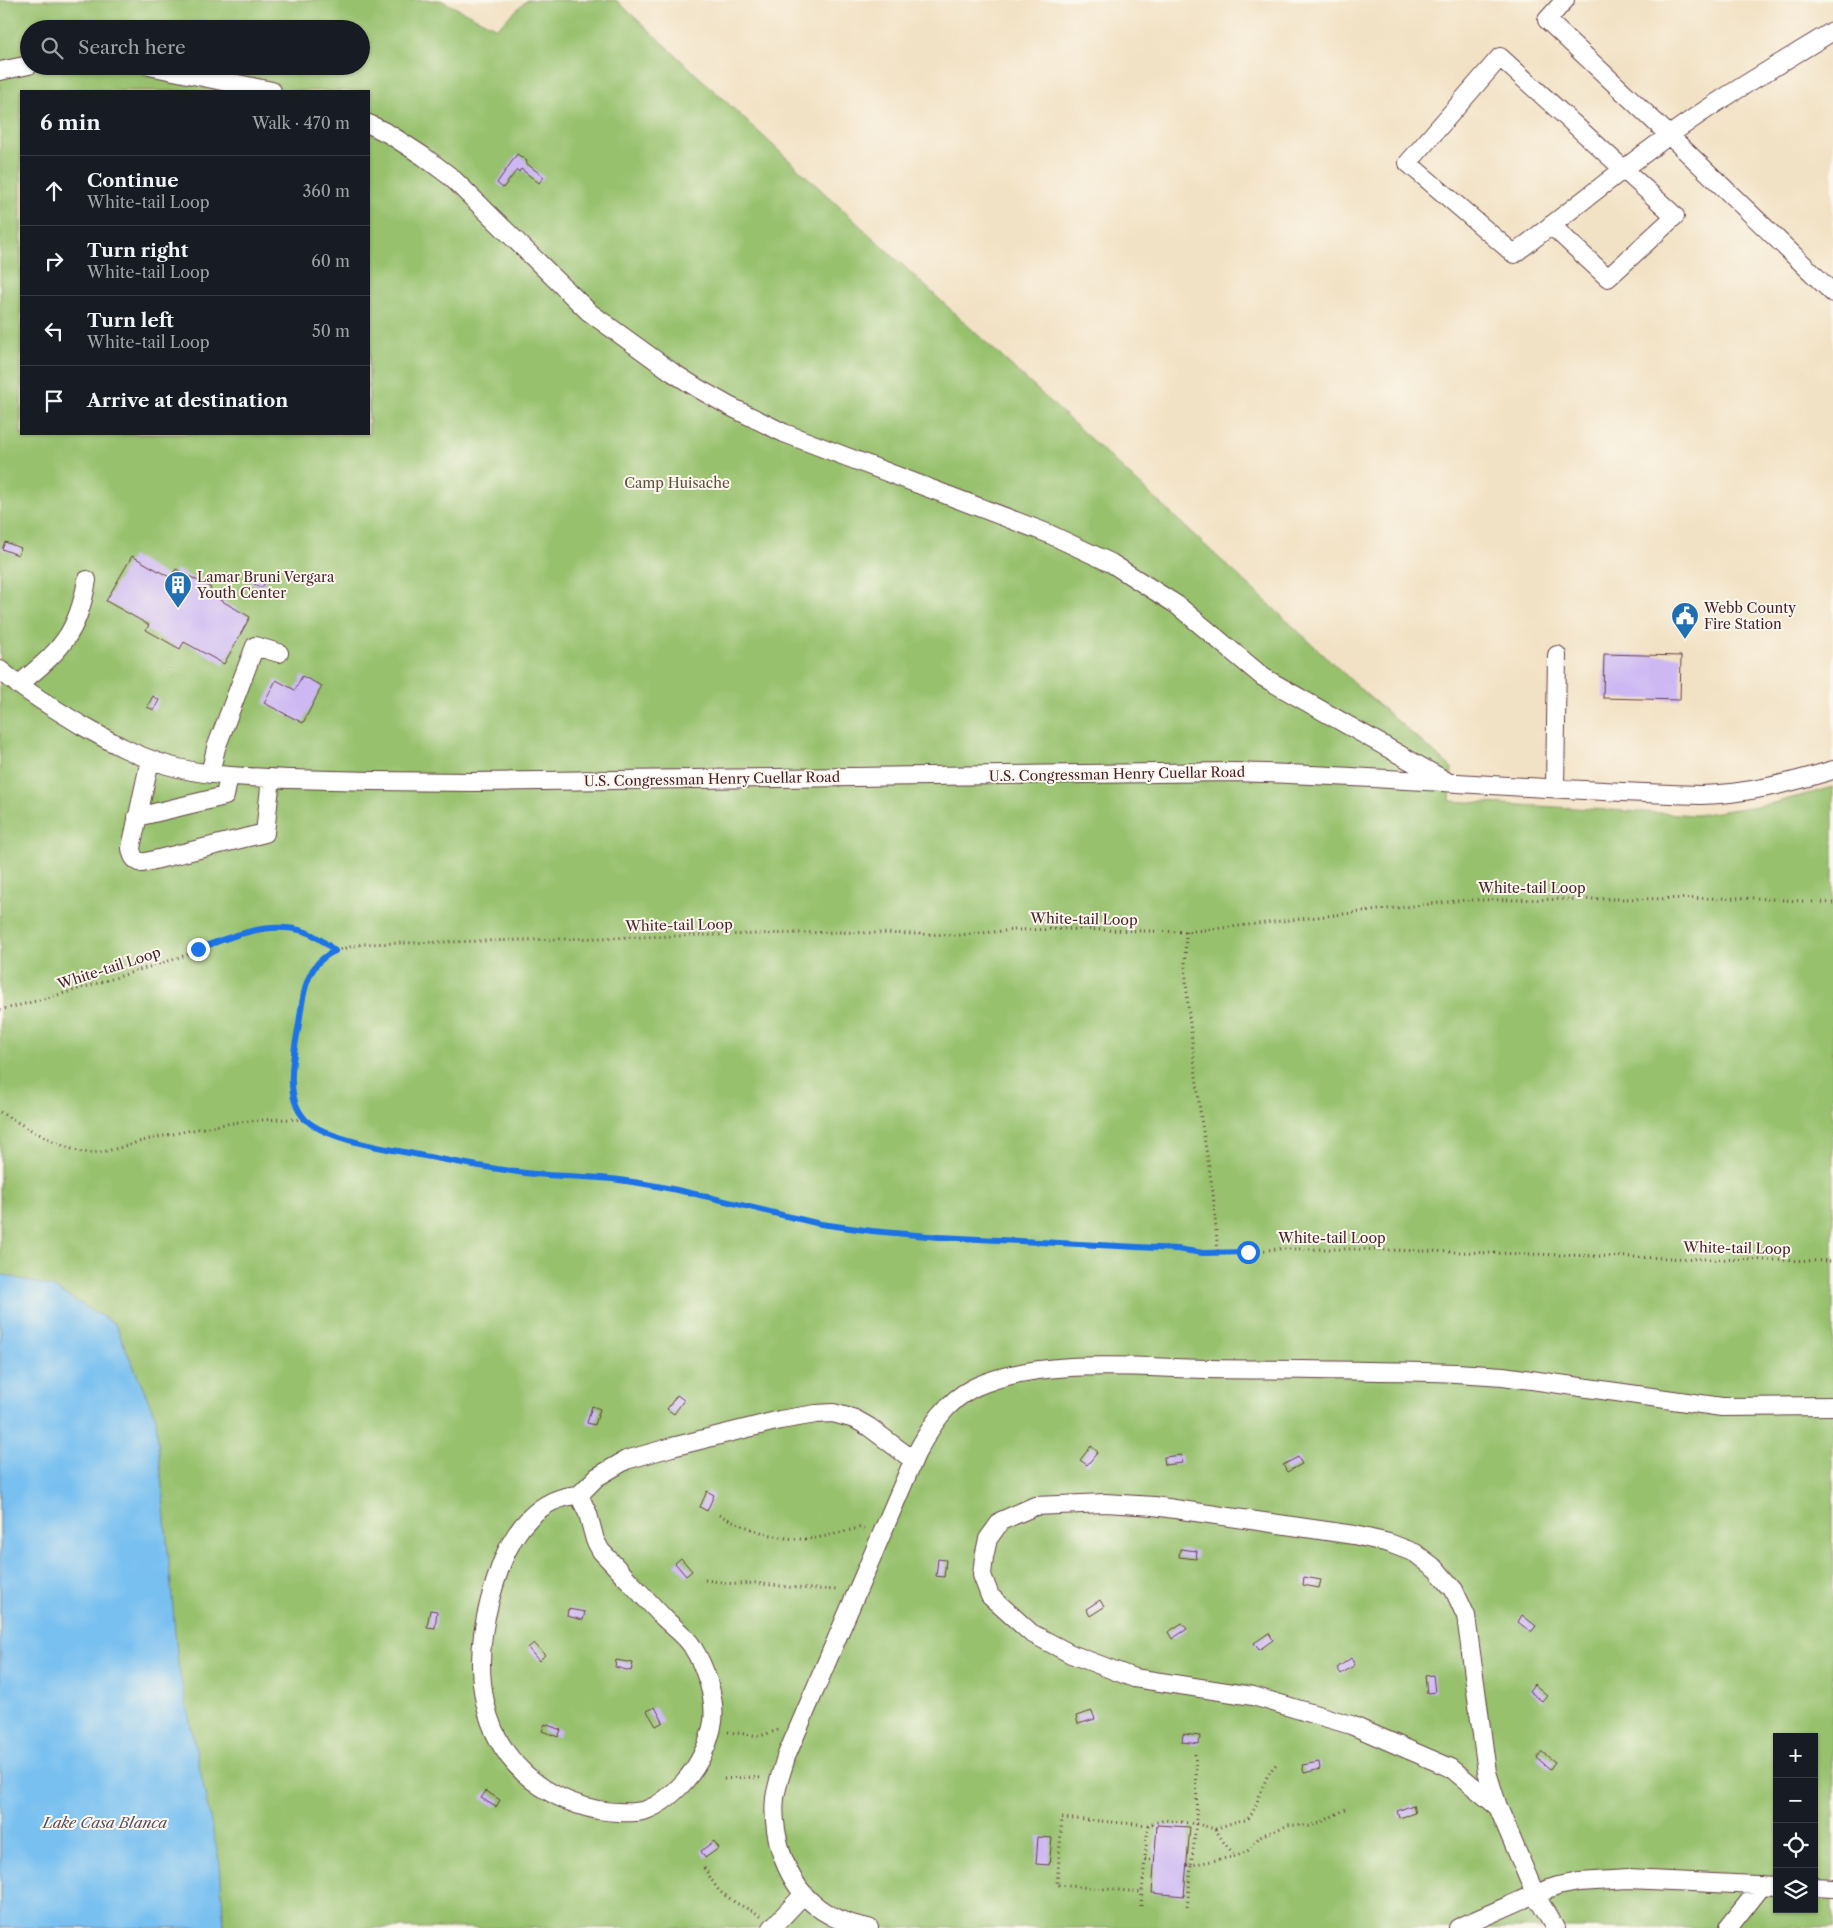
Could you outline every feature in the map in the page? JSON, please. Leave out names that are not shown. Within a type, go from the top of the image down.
[{"type":"street","points":[[1565,0],[1546,20],[1833,293]]},
{"type":"street","points":[[1551,225],[1608,278],[1675,216],[1624,170],[1500,56],[1408,163],[1514,254],[1551,225],[1624,170],[1716,103],[1833,31]]},
{"type":"street","points":[[0,71],[20,67]]},
{"type":"street","points":[[193,75],[267,90]]},
{"type":"street","name":"U.S. Congressman Henry Cuellar Road","points":[[370,125],[396,138],[451,177],[588,312],[699,389],[784,433],[1047,532],[1111,563],[1177,605],[1263,677],[1450,784]]},
{"type":"street","points":[[18,684],[54,653],[71,633],[83,602],[86,580]]},
{"type":"street","points":[[210,774],[216,748],[255,646],[279,653]]},
{"type":"street","points":[[1554,788],[1558,655]]},
{"type":"street","name":"U.S. Congressman Henry Cuellar Road","points":[[0,670],[43,702],[119,746],[168,766],[229,776],[382,782],[473,782],[1232,772],[1296,774],[1450,784],[1720,794],[1769,787],[1833,770]]},
{"type":"street","points":[[150,760],[131,848],[132,855],[137,861],[142,863],[265,833],[271,778]]},
{"type":"street","points":[[137,817],[225,796],[229,776]]},
{"type":"street","points":[[870,1928],[857,1926],[829,1915],[815,1906],[791,1877],[779,1844],[774,1814],[775,1798],[790,1748],[913,1460],[926,1434],[938,1417],[948,1404],[960,1395],[976,1387],[1001,1379],[1036,1371],[1064,1368],[1120,1367],[1456,1373],[1503,1376],[1722,1407],[1833,1406]]},
{"type":"street","points":[[579,1495],[588,1514],[595,1540],[601,1551],[691,1646],[705,1671],[711,1694],[713,1720],[707,1745],[693,1772],[673,1794],[645,1810],[610,1812],[580,1806],[552,1794],[535,1784],[514,1764],[500,1744],[485,1702],[481,1664],[482,1635],[503,1561],[513,1540],[529,1517],[547,1504],[567,1496],[579,1495],[597,1477],[626,1460],[780,1420],[816,1414],[833,1413],[855,1419],[869,1427],[913,1460]]},
{"type":"street","points":[[1498,1807],[1451,1768],[1351,1725],[1253,1696],[1134,1678],[1063,1650],[1031,1633],[990,1596],[982,1575],[988,1539],[1001,1522],[1035,1506],[1105,1503],[1154,1506],[1354,1535],[1390,1542],[1414,1553],[1436,1569],[1454,1590],[1466,1616],[1487,1772],[1498,1807],[1535,1894],[1555,1928]]},
{"type":"street","points":[[1458,1928],[1535,1894],[1579,1882],[1656,1880],[1769,1885]]},
{"type":"street","points":[[1728,1928],[1769,1885]]},
{"type":"street","points":[[1818,1887],[1833,1888]]},
{"type":"street","points":[[769,1923],[804,1894]]},
{"type":"path","name":"White-tail Loop","points":[[306,1120],[294,1102],[292,1078],[304,989],[313,969],[323,956],[363,944],[837,932],[960,936],[1015,930],[1069,929],[1186,932],[1466,900],[1753,898],[1833,903]]},
{"type":"path","name":"White-tail Loop","points":[[0,1010],[52,998],[184,956],[225,938],[261,929],[286,928],[307,932],[335,951]]},
{"type":"path","points":[[1186,932],[1185,965],[1188,1006],[1201,1119],[1213,1192],[1218,1254]]},
{"type":"path","name":"White-tail Loop","points":[[0,1112],[71,1149],[89,1153],[112,1150],[216,1125],[284,1118],[306,1120],[331,1134],[365,1145],[452,1162],[533,1173],[625,1181],[821,1224],[852,1229],[939,1237],[1177,1249],[1218,1254],[1279,1249],[1352,1249],[1704,1260],[1833,1261]]},
{"type":"path","points":[[719,1515],[757,1531],[780,1537],[806,1539],[859,1528],[871,1533]]},
{"type":"path","points":[[705,1580],[734,1584],[756,1583],[796,1588],[838,1590]]},
{"type":"path","points":[[728,1732],[760,1736],[783,1728]]},
{"type":"path","points":[[1187,1910],[1189,1865],[1197,1824],[1198,1790],[1195,1754]]},
{"type":"path","points":[[1142,1892],[1057,1885],[1062,1818],[1148,1825],[1165,1820],[1197,1824],[1215,1829],[1236,1821],[1247,1820],[1253,1812],[1268,1774],[1278,1762]]},
{"type":"path","points":[[724,1779],[765,1778]]},
{"type":"path","points":[[1189,1865],[1237,1856],[1249,1850],[1260,1836],[1289,1825],[1308,1826],[1320,1823],[1346,1810]]},
{"type":"path","points":[[1142,1906],[1148,1825]]},
{"type":"path","points":[[1215,1829],[1224,1844],[1237,1856]]},
{"type":"path","points":[[1145,1860],[1153,1860]]},
{"type":"path","points":[[704,1868],[719,1891],[769,1923]]},
{"type":"green space","name":"Camp Huisache","points":[[0,0],[440,0],[497,28],[527,0],[616,0],[1366,694],[1452,768],[1450,801],[1697,815],[1770,804],[1833,787],[1833,1928],[0,1928]]},
{"type":"water","name":"Lake Casa Blanca","points":[[0,1274],[52,1287],[115,1324],[156,1418],[178,1665],[220,1865],[224,1928],[0,1928]]},
{"type":"building","points":[[517,154],[544,177],[539,183],[521,169],[519,172],[517,170],[503,188],[497,183]]},
{"type":"building","points":[[5,542],[21,548],[18,555],[2,549]]},
{"type":"building","name":"Lamar Bruni Vergara Youth Center","points":[[132,556],[171,578],[176,569],[211,588],[208,593],[250,617],[224,664],[184,642],[180,649],[146,630],[149,625],[106,601]]},
{"type":"building","points":[[251,573],[266,580],[262,588],[247,580]]},
{"type":"building","points":[[1604,654],[1681,656],[1680,700],[1603,698]]},
{"type":"building","points":[[302,676],[322,686],[303,723],[264,703],[276,680],[295,690]]},
{"type":"building","points":[[153,696],[159,700],[154,710],[147,707]]},
{"type":"building","points":[[677,1395],[684,1400],[674,1414],[667,1409]]},
{"type":"building","points":[[592,1406],[600,1409],[595,1425],[587,1423]]},
{"type":"building","points":[[1091,1446],[1098,1452],[1087,1465],[1080,1460]]},
{"type":"building","points":[[1181,1455],[1182,1463],[1165,1465],[1164,1457]]},
{"type":"building","points":[[1298,1457],[1302,1464],[1287,1472],[1283,1465]]},
{"type":"building","points":[[707,1491],[714,1495],[707,1511],[700,1507]]},
{"type":"building","points":[[1180,1549],[1197,1551],[1196,1559],[1179,1557]]},
{"type":"building","points":[[681,1558],[692,1571],[686,1576],[675,1563]]},
{"type":"building","points":[[938,1559],[946,1560],[944,1577],[936,1576]]},
{"type":"building","points":[[1304,1577],[1321,1580],[1319,1588],[1303,1585]]},
{"type":"building","points":[[1100,1600],[1104,1607],[1090,1616],[1086,1609]]},
{"type":"building","points":[[568,1609],[585,1612],[583,1620],[567,1616]]},
{"type":"building","points":[[430,1610],[437,1611],[435,1628],[427,1627]]},
{"type":"building","points":[[1522,1615],[1536,1626],[1531,1632],[1518,1622]]},
{"type":"building","points":[[1182,1623],[1187,1629],[1172,1639],[1168,1632]]},
{"type":"building","points":[[1269,1633],[1273,1640],[1259,1650],[1254,1643]]},
{"type":"building","points":[[534,1643],[545,1655],[539,1661],[528,1648]]},
{"type":"building","points":[[1351,1658],[1355,1665],[1341,1674],[1337,1668]]},
{"type":"building","points":[[616,1660],[633,1663],[631,1671],[615,1667]]},
{"type":"building","points":[[1433,1675],[1435,1692],[1427,1693],[1425,1676]]},
{"type":"building","points":[[1534,1684],[1547,1695],[1542,1701],[1529,1691]]},
{"type":"building","points":[[655,1707],[663,1722],[656,1726],[647,1711]]},
{"type":"building","points":[[1092,1711],[1095,1719],[1078,1724],[1076,1716]]},
{"type":"building","points":[[545,1724],[561,1730],[558,1737],[542,1731]]},
{"type":"building","points":[[1183,1734],[1200,1736],[1199,1744],[1182,1742]]},
{"type":"building","points":[[1542,1752],[1555,1762],[1550,1769],[1537,1758]]},
{"type":"building","points":[[1319,1762],[1320,1769],[1304,1773],[1302,1765]]},
{"type":"building","points":[[486,1791],[500,1800],[496,1807],[481,1798]]},
{"type":"building","points":[[1413,1805],[1415,1813],[1399,1818],[1397,1811]]},
{"type":"building","points":[[1157,1825],[1190,1827],[1184,1896],[1152,1893]]},
{"type":"building","points":[[1038,1837],[1052,1838],[1049,1865],[1036,1864]]},
{"type":"building","points":[[714,1841],[719,1848],[705,1858],[701,1851]]},
{"type":"place","name":"Lamar Bruni Vergara Youth Center","points":[[178,609]]},
{"type":"place","name":"Webb County Fire Station","points":[[1685,640]]},
{"type":"route","points":[[198,949],[225,938],[261,929],[286,928],[307,932],[335,951],[323,956],[313,969],[304,989],[292,1078],[294,1102],[306,1120],[331,1134],[365,1145],[505,1170],[625,1181],[688,1193],[821,1224],[852,1229],[939,1237],[1177,1249],[1203,1253],[1248,1252]]}]
